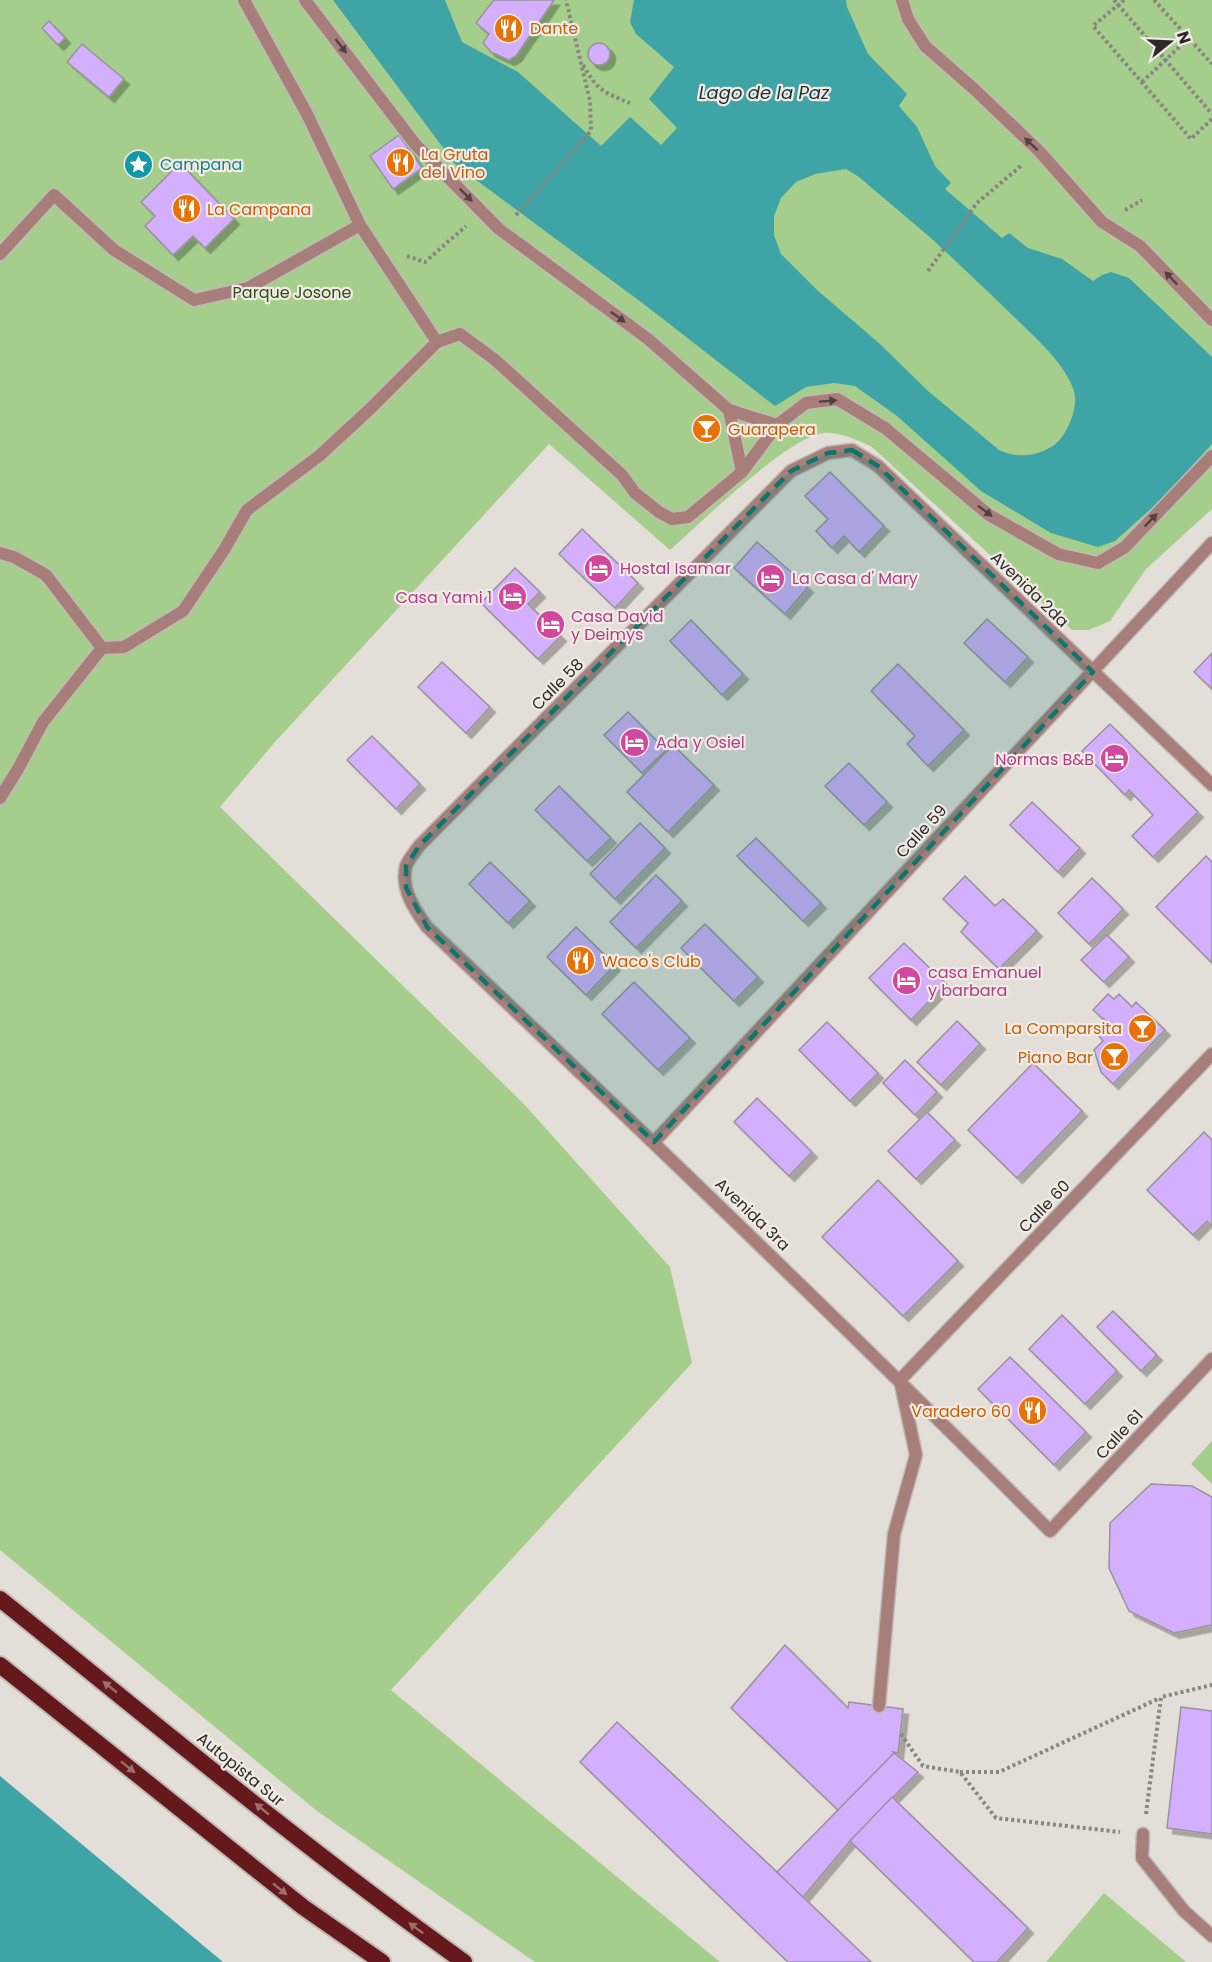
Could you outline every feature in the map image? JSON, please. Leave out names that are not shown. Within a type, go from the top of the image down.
[{"type":"highway","name":"Autopista Sur","points":[[0,1599],[396,1914],[464,1962]]},
{"type":"highway","points":[[0,1665],[303,1907],[382,1962]]},
{"type":"street","points":[[244,0],[307,114],[360,225],[437,342]]},
{"type":"street","points":[[305,0],[415,144],[516,242],[648,339],[729,410],[777,424]]},
{"type":"street","points":[[902,0],[908,19],[925,46],[1039,151],[1102,222],[1140,246],[1212,320]]},
{"type":"street","points":[[0,254],[54,195],[114,250],[194,300],[248,288],[360,225]]},
{"type":"street","points":[[0,798],[43,722],[102,648],[124,647],[183,611],[224,550],[247,510],[319,456],[437,342],[460,334],[494,359],[622,475],[635,493],[672,519],[688,517],[742,472],[777,424],[806,403],[837,399],[885,428],[989,515],[1058,554],[1098,563],[1125,547],[1212,456]]},
{"type":"street","points":[[729,410],[742,472]]},
{"type":"street","name":"Avenida 2da","points":[[810,460],[828,453],[852,450],[878,466],[1212,785]]},
{"type":"street","name":"Calle 58","points":[[427,927],[414,910],[406,888],[406,866],[419,846],[791,471],[810,460]]},
{"type":"street","name":"Calle 59","points":[[654,1142],[1212,543]]},
{"type":"street","points":[[0,553],[14,557],[46,575],[102,648]]},
{"type":"street","name":"Avenida 3ra","points":[[427,927],[900,1380],[1050,1531]]},
{"type":"street","name":"Calle 60","points":[[900,1380],[1212,1054]]},
{"type":"street","name":"Calle 61","points":[[1050,1531],[1212,1359]]},
{"type":"street","points":[[879,1706],[894,1534],[916,1455],[900,1380]]},
{"type":"street","points":[[1143,1834],[1142,1858],[1184,1911],[1212,1936]]},
{"type":"path","points":[[513,217],[591,131],[590,101],[566,0]]},
{"type":"path","points":[[1114,0],[1212,114]]},
{"type":"path","points":[[1124,0],[1093,26],[1191,139],[1212,119]]},
{"type":"path","points":[[1154,0],[1212,64]]},
{"type":"path","points":[[1142,82],[1188,38]]},
{"type":"path","points":[[581,62],[594,84],[604,92],[630,103]]},
{"type":"path","points":[[928,271],[977,203],[1039,151]]},
{"type":"path","points":[[386,262],[395,253],[425,262],[482,211]]},
{"type":"path","points":[[901,1734],[924,1766],[960,1772],[999,1772],[1161,1697],[1212,1685]]},
{"type":"path","points":[[960,1772],[996,1818],[1143,1834],[1161,1697]]},
{"type":"highlighted area","points":[[852,450],[878,466],[1093,672],[654,1142],[427,927],[406,888],[406,866],[419,846],[791,471],[828,453]]},
{"type":"green space","name":"Parque Josone","points":[[0,0],[1212,0],[1212,509],[1146,569],[1110,621],[1089,630],[1072,630],[872,447],[848,437],[824,433],[808,438],[789,449],[745,483],[670,550],[549,444],[275,742],[220,807],[523,1103],[670,1267],[692,1363],[391,1690],[720,1962],[535,1962],[317,1811],[0,1550]]},
{"type":"green space","points":[[1212,1441],[1212,1484],[1191,1464]]},
{"type":"green space","points":[[1104,1893],[1186,1962],[1046,1962]]},
{"type":"water","name":"Lago de la Paz","points":[[333,0],[445,0],[462,42],[518,72],[601,146],[630,117],[661,145],[677,128],[649,99],[674,67],[636,34],[630,22],[634,0],[846,0],[868,54],[907,94],[899,106],[917,127],[935,166],[951,183],[945,189],[1002,238],[1009,233],[1028,248],[1062,259],[1093,281],[1111,272],[1129,278],[1212,357],[1212,444],[1162,499],[1115,541],[1098,547],[1051,533],[981,491],[897,416],[855,386],[834,383],[806,387],[775,406],[645,305],[456,165]],"holes":[[[846,169],[859,177],[961,266],[1036,338],[1063,369],[1074,391],[1075,406],[1062,437],[1051,447],[1038,453],[1025,455],[999,450],[928,391],[781,254],[774,235],[774,216],[781,198],[796,182],[815,174]]]},
{"type":"water","points":[[0,1776],[223,1962],[0,1962]]},
{"type":"building","name":"Dante","points":[[494,0],[554,0],[516,56],[509,60],[491,52],[483,43],[489,34],[476,23]]},
{"type":"building","points":[[49,21],[65,38],[58,45],[42,28]]},
{"type":"building","points":[[599,43],[607,46],[610,54],[607,62],[599,65],[591,62],[588,54],[591,46]]},
{"type":"building","points":[[82,44],[124,79],[109,97],[67,62]]},
{"type":"building","points":[[399,135],[422,168],[393,189],[370,156]]},
{"type":"building","name":"La Campana","points":[[180,163],[234,219],[205,248],[193,236],[173,255],[145,226],[155,216],[141,202]]},
{"type":"building","points":[[830,472],[884,526],[859,552],[844,536],[832,548],[816,531],[828,519],[805,496]]},
{"type":"building","name":"Hostal Isamar","points":[[582,529],[638,583],[615,608],[559,554]]},
{"type":"building","name":"La Casa d' Mary","points":[[757,542],[808,587],[785,614],[734,568]]},
{"type":"building","points":[[515,568],[540,592],[528,604],[561,636],[538,659],[481,603]]},
{"type":"building","points":[[987,619],[1028,657],[1005,682],[964,643]]},
{"type":"building","points":[[691,620],[743,674],[722,695],[670,641]]},
{"type":"building","points":[[1212,653],[1212,689],[1194,672]]},
{"type":"building","points":[[442,662],[490,707],[466,733],[418,687]]},
{"type":"building","points":[[898,664],[964,730],[928,766],[907,744],[915,736],[871,691]]},
{"type":"building","name":"Ada y Osiel","points":[[628,712],[666,750],[642,773],[604,735]]},
{"type":"building","points":[[1110,724],[1198,812],[1153,857],[1132,836],[1153,815],[1129,790],[1125,795],[1082,751]]},
{"type":"building","points":[[372,736],[420,784],[396,809],[347,760]]},
{"type":"building","points":[[673,745],[714,785],[668,832],[627,792]]},
{"type":"building","points":[[849,763],[887,802],[864,825],[825,786]]},
{"type":"building","points":[[559,786],[611,838],[587,861],[535,810]]},
{"type":"building","points":[[1032,802],[1080,848],[1058,872],[1010,825]]},
{"type":"building","points":[[640,823],[665,848],[615,899],[590,874]]},
{"type":"building","points":[[756,838],[821,903],[803,921],[737,856]]},
{"type":"building","points":[[1206,856],[1212,862],[1212,963],[1156,907]]},
{"type":"building","points":[[490,862],[530,901],[508,923],[469,884]]},
{"type":"building","points":[[656,875],[682,901],[636,948],[610,922]]},
{"type":"building","points":[[965,876],[995,906],[1003,899],[1037,931],[999,969],[961,932],[968,923],[943,899]]},
{"type":"building","points":[[1092,878],[1123,909],[1089,944],[1058,913]]},
{"type":"building","points":[[705,924],[758,977],[734,1001],[681,948]]},
{"type":"building","name":"Waco's Club","points":[[576,927],[615,965],[586,995],[547,957]]},
{"type":"building","points":[[1107,935],[1129,957],[1104,982],[1081,960]]},
{"type":"building","name":"casa Emanuel y barbara","points":[[904,943],[946,984],[911,1020],[869,978]]},
{"type":"building","points":[[634,982],[690,1038],[658,1070],[602,1014]]},
{"type":"building","points":[[1108,994],[1114,999],[1119,994],[1132,1007],[1136,1002],[1165,1030],[1113,1084],[1101,1072],[1094,1050],[1103,1041],[1098,1035],[1109,1024],[1093,1010]]},
{"type":"building","points":[[957,1021],[980,1044],[941,1085],[917,1062]]},
{"type":"building","points":[[827,1022],[878,1073],[850,1101],[799,1050]]},
{"type":"building","points":[[905,1060],[937,1092],[915,1115],[883,1083]]},
{"type":"building","points":[[1033,1063],[1082,1111],[1017,1178],[968,1130]]},
{"type":"building","points":[[757,1098],[812,1152],[789,1176],[734,1122]]},
{"type":"building","points":[[927,1112],[955,1140],[916,1179],[888,1151]]},
{"type":"building","points":[[1204,1132],[1212,1140],[1212,1226],[1207,1221],[1193,1235],[1147,1190]]},
{"type":"building","points":[[878,1180],[958,1261],[903,1316],[822,1237]]},
{"type":"building","points":[[1113,1311],[1157,1355],[1141,1371],[1097,1327]]},
{"type":"building","points":[[1062,1315],[1117,1371],[1085,1404],[1029,1349]]},
{"type":"building","name":"Varadero 60","points":[[1010,1357],[1086,1432],[1054,1465],[978,1389]]},
{"type":"building","points":[[1151,1484],[1192,1486],[1212,1497],[1212,1625],[1174,1633],[1129,1611],[1109,1568],[1110,1523]]},
{"type":"building","points":[[785,1645],[848,1708],[849,1702],[903,1709],[898,1753],[893,1752],[839,1811],[731,1708]]},
{"type":"building","points":[[1181,1707],[1212,1711],[1212,1834],[1167,1828]]},
{"type":"building","points":[[617,1722],[871,1962],[788,1962],[580,1762]]},
{"type":"building","points":[[894,1753],[918,1772],[850,1841],[803,1897],[777,1872]]},
{"type":"building","points":[[892,1797],[1028,1928],[997,1962],[974,1962],[850,1841]]},
{"type":"place","name":"Dante","points":[[509,28]]},
{"type":"place","name":"La Gruta del Vino","points":[[400,163]]},
{"type":"place","name":"Campana","points":[[139,164]]},
{"type":"place","name":"La Campana","points":[[186,209]]},
{"type":"place","name":"Guarapera","points":[[707,429]]},
{"type":"place","name":"Hostal Isamar","points":[[599,568]]},
{"type":"place","name":"La Casa d' Mary","points":[[771,578]]},
{"type":"place","name":"Casa Yami 1","points":[[513,597]]},
{"type":"place","name":"Casa David y Deimys","points":[[550,625]]},
{"type":"place","name":"Ada y Osiel","points":[[635,742]]},
{"type":"place","name":"Normas B&B","points":[[1115,759]]},
{"type":"place","name":"Waco's Club","points":[[581,961]]},
{"type":"place","name":"casa Emanuel y barbara","points":[[907,981]]},
{"type":"place","name":"La Comparsita","points":[[1143,1028]]},
{"type":"place","name":"Piano Bar","points":[[1114,1057]]},
{"type":"place","name":"Varadero 60","points":[[1032,1411]]}]
